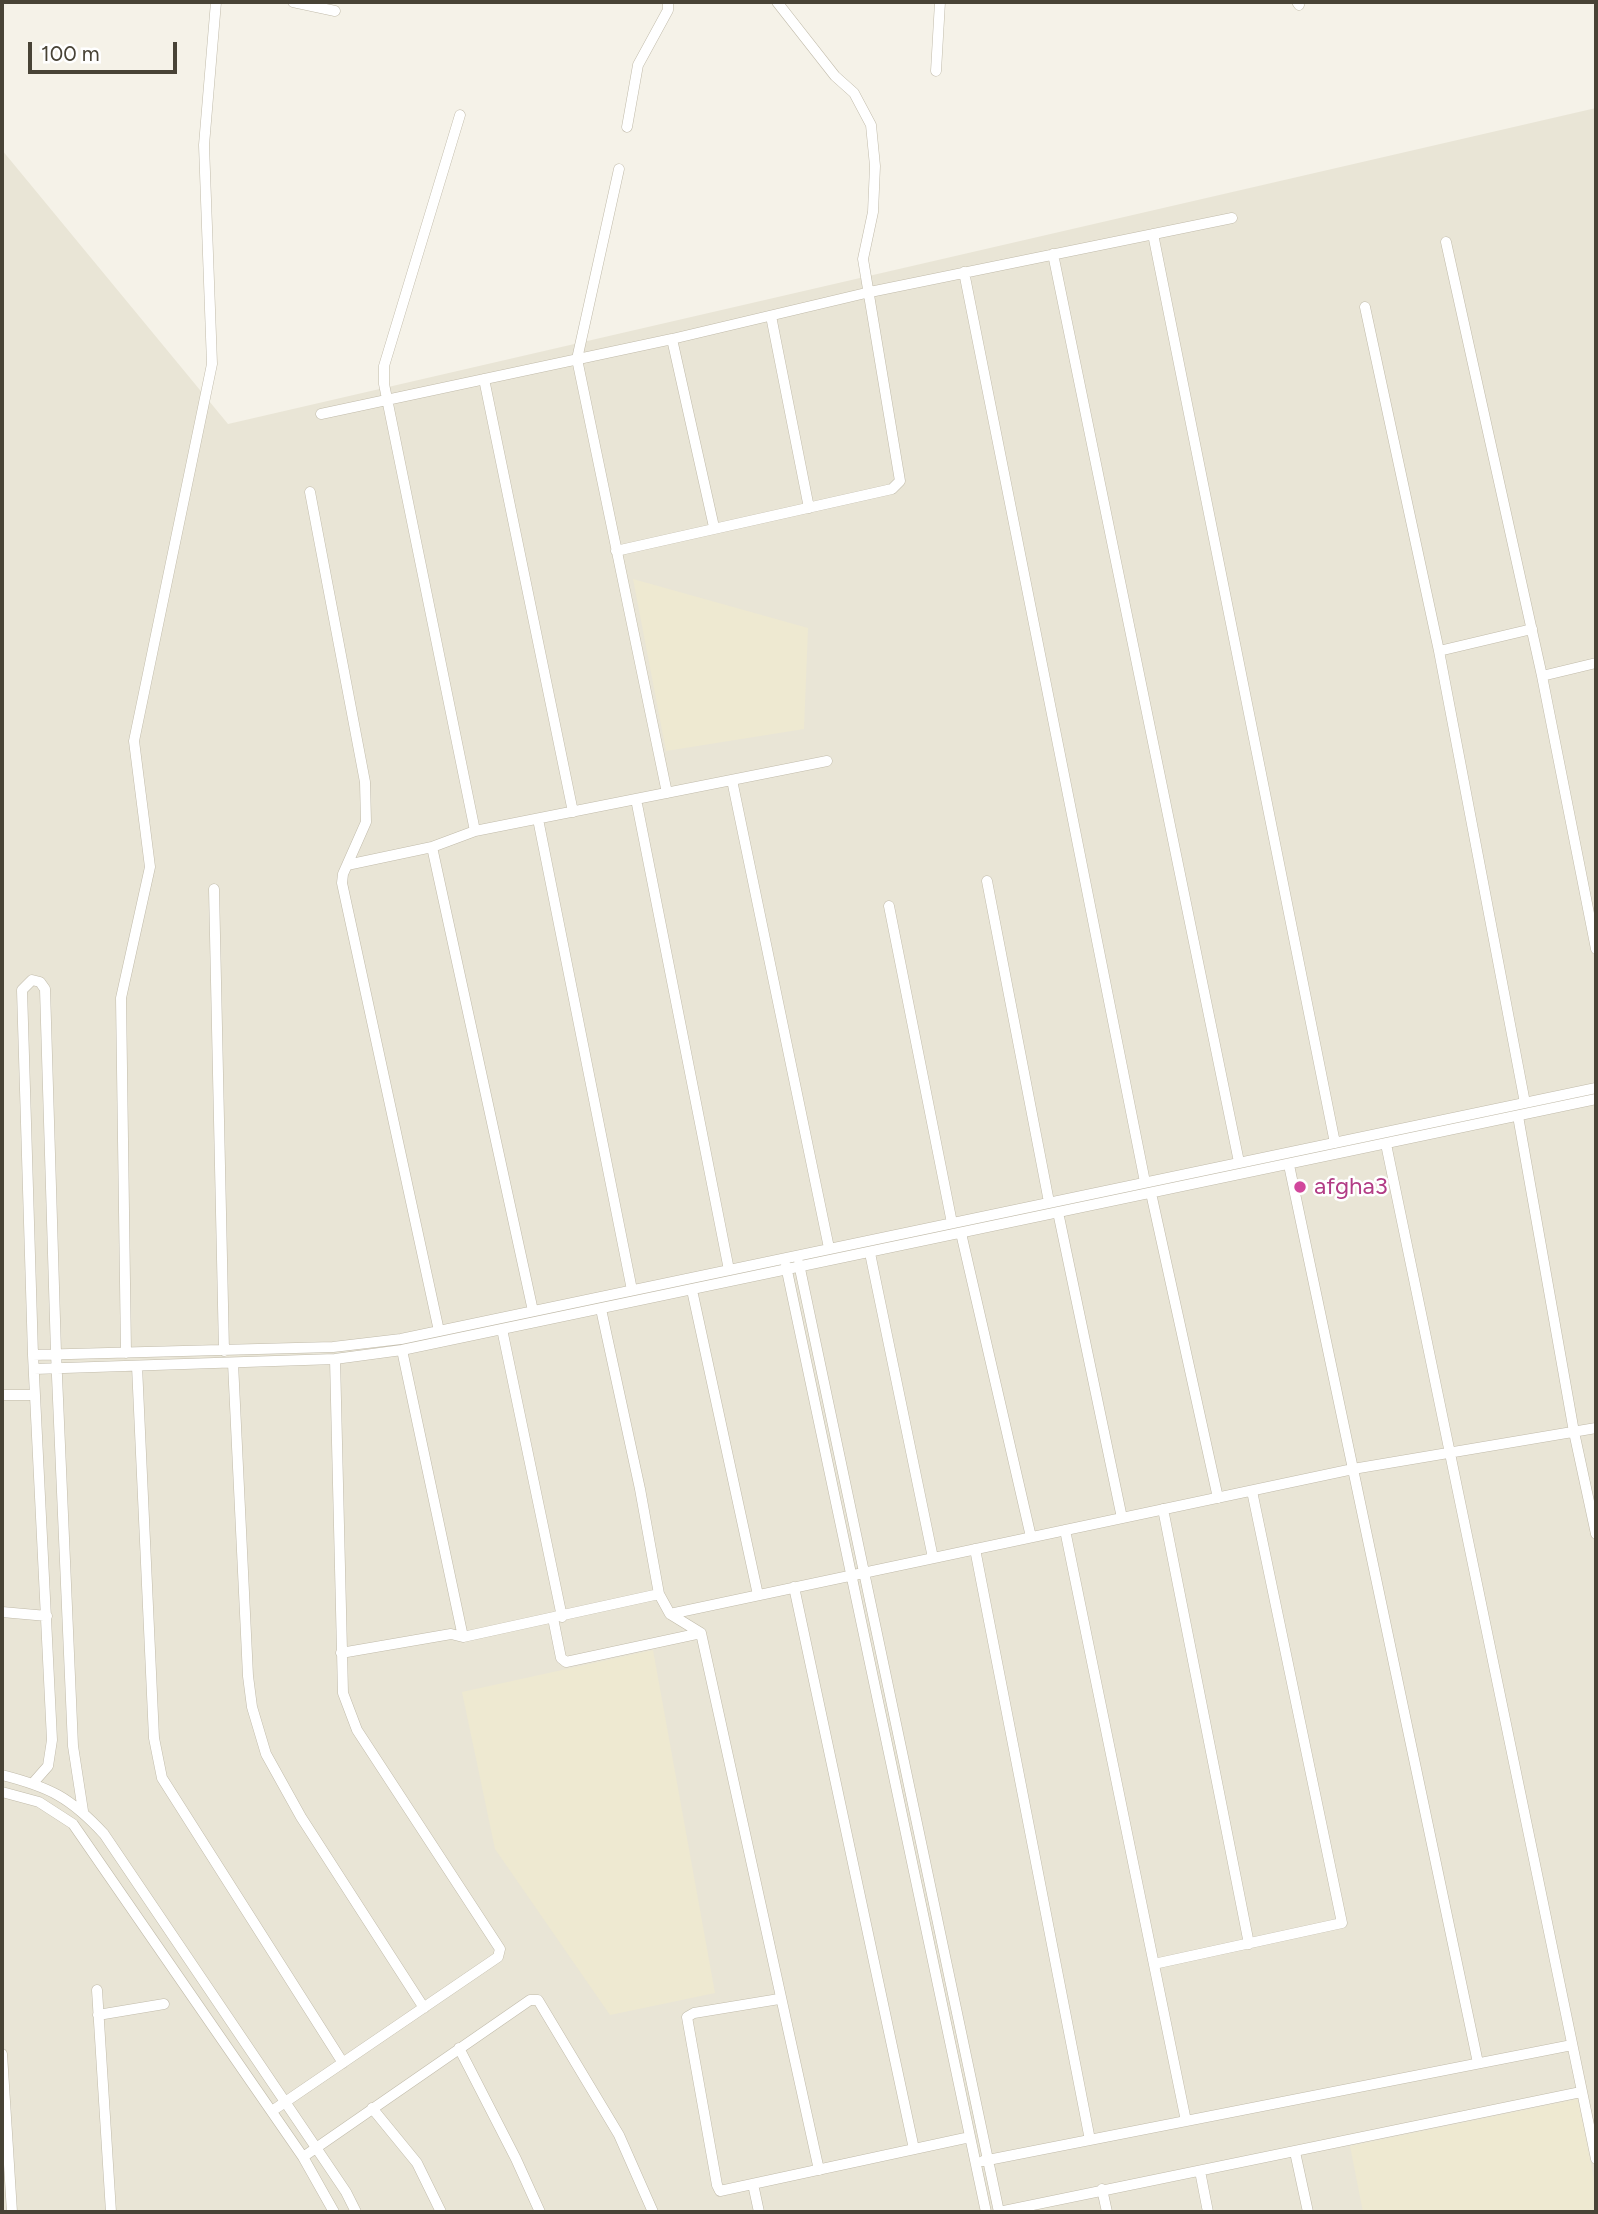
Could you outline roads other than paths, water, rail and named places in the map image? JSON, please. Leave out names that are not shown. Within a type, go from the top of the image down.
[{"type":"street","points":[[126,1353],[121,998],[150,867],[134,741],[212,364],[204,145],[216,2]]},
{"type":"street","points":[[293,2],[335,11]]},
{"type":"street","points":[[626,127],[638,65],[668,10],[668,2]]},
{"type":"street","points":[[616,551],[892,489],[900,481],[863,259],[873,212],[875,166],[872,125],[854,93],[835,76],[777,2]]},
{"type":"street","points":[[936,71],[940,2]]},
{"type":"street","points":[[460,115],[384,366],[387,400],[475,831]]},
{"type":"street","points":[[619,169],[577,359],[667,793]]},
{"type":"street","points":[[321,414],[672,339],[870,292],[1233,218]]},
{"type":"street","points":[[1153,234],[1335,1143]]},
{"type":"street","points":[[1446,242],[1542,676],[1596,948]]},
{"type":"street","points":[[1054,254],[1239,1163]]},
{"type":"street","points":[[964,272],[1145,1182]]},
{"type":"street","points":[[1365,307],[1439,651],[1525,1103]]},
{"type":"street","points":[[771,316],[809,509]]},
{"type":"street","points":[[672,339],[714,527]]},
{"type":"street","points":[[484,379],[573,812]]},
{"type":"street","points":[[310,492],[365,782],[366,822],[342,883],[439,1331]]},
{"type":"street","points":[[1439,651],[1532,629]]},
{"type":"street","points":[[1542,676],[1596,663]]},
{"type":"street","points":[[347,865],[432,847],[475,831],[827,761]]},
{"type":"street","points":[[732,780],[829,1248]]},
{"type":"street","points":[[636,799],[729,1270]]},
{"type":"street","points":[[538,819],[632,1290]]},
{"type":"street","points":[[432,847],[533,1311]]},
{"type":"street","points":[[987,881],[1049,1202]]},
{"type":"street","points":[[214,889],[224,1351]]},
{"type":"street","points":[[889,906],[953,1223]]},
{"type":"street","points":[[33,1783],[48,1766],[51,1749],[33,1355],[22,990],[32,980],[40,982],[45,989],[56,1353],[74,1746],[83,1811]]},
{"type":"street","points":[[33,1355],[354,1345],[439,1331],[1596,1088]]},
{"type":"street","points":[[34,1369],[335,1359],[402,1350],[1596,1099]]},
{"type":"street","points":[[1518,1116],[1574,1432],[1596,1534]]},
{"type":"street","points":[[1429,1123],[1432,1135]]},
{"type":"street","points":[[1386,1144],[1596,2159]]},
{"type":"street","points":[[1289,1165],[1478,2063]]},
{"type":"street","points":[[1151,1194],[1218,1498]]},
{"type":"street","points":[[1058,1212],[1122,1518]]},
{"type":"street","points":[[961,1233],[1031,1537]]},
{"type":"street","points":[[870,1253],[933,1558]]},
{"type":"street","points":[[797,1256],[999,2212],[1581,2092]]},
{"type":"street","points":[[784,1259],[986,2212]]},
{"type":"street","points":[[692,1290],[758,1595]]},
{"type":"street","points":[[601,1309],[659,1594],[670,1614],[701,1633],[779,1998],[819,2170]]},
{"type":"street","points":[[502,1329],[557,1617],[561,1658],[566,1662],[701,1633]]},
{"type":"street","points":[[354,1345],[355,1356]]},
{"type":"street","points":[[402,1350],[463,1637]]},
{"type":"street","points":[[272,2111],[498,1957],[500,1950],[357,1730],[342,1693],[335,1359]]},
{"type":"street","points":[[233,1363],[248,1676],[252,1707],[266,1754],[301,1816],[424,2008]]},
{"type":"street","points":[[137,1366],[154,1738],[162,1779],[343,2063]]},
{"type":"street","points":[[2,1395],[35,1395]]},
{"type":"street","points":[[670,1614],[1353,1469],[1596,1428]]},
{"type":"street","points":[[1153,1964],[1337,1926],[1342,1919],[1252,1491]]},
{"type":"street","points":[[1163,1509],[1249,1944]]},
{"type":"street","points":[[1065,1530],[1186,2121]]},
{"type":"street","points":[[975,1549],[1090,2140]]},
{"type":"street","points":[[794,1587],[914,2149]]},
{"type":"street","points":[[341,1653],[451,1634],[463,1637],[659,1594]]},
{"type":"street","points":[[2,1612],[47,1616]]},
{"type":"street","points":[[2,1775],[46,1787],[83,1811],[104,1834],[316,2147],[356,2212]]},
{"type":"street","points":[[2,1792],[39,1802],[73,1824],[303,2157],[334,2212]]},
{"type":"street","points":[[97,1990],[111,2212]]},
{"type":"street","points":[[779,1998],[694,2013],[687,2017],[720,2191],[970,2137]]},
{"type":"street","points":[[303,2157],[530,2000],[538,2000],[619,2135],[653,2212]]},
{"type":"street","points":[[99,2015],[164,2004]]},
{"type":"street","points":[[975,2162],[1572,2045]]},
{"type":"street","points":[[459,2048],[540,2212]]},
{"type":"street","points":[[2,2054],[12,2212]]},
{"type":"street","points":[[372,2108],[417,2163],[441,2212]]},
{"type":"street","points":[[1295,2152],[1308,2212]]},
{"type":"street","points":[[1200,2171],[1208,2212]]},
{"type":"street","points":[[752,2184],[759,2212]]},
{"type":"street","points":[[1102,2189],[1107,2212]]},
{"type":"place","name":"afgha3","points":[[1300,1187]]}]
